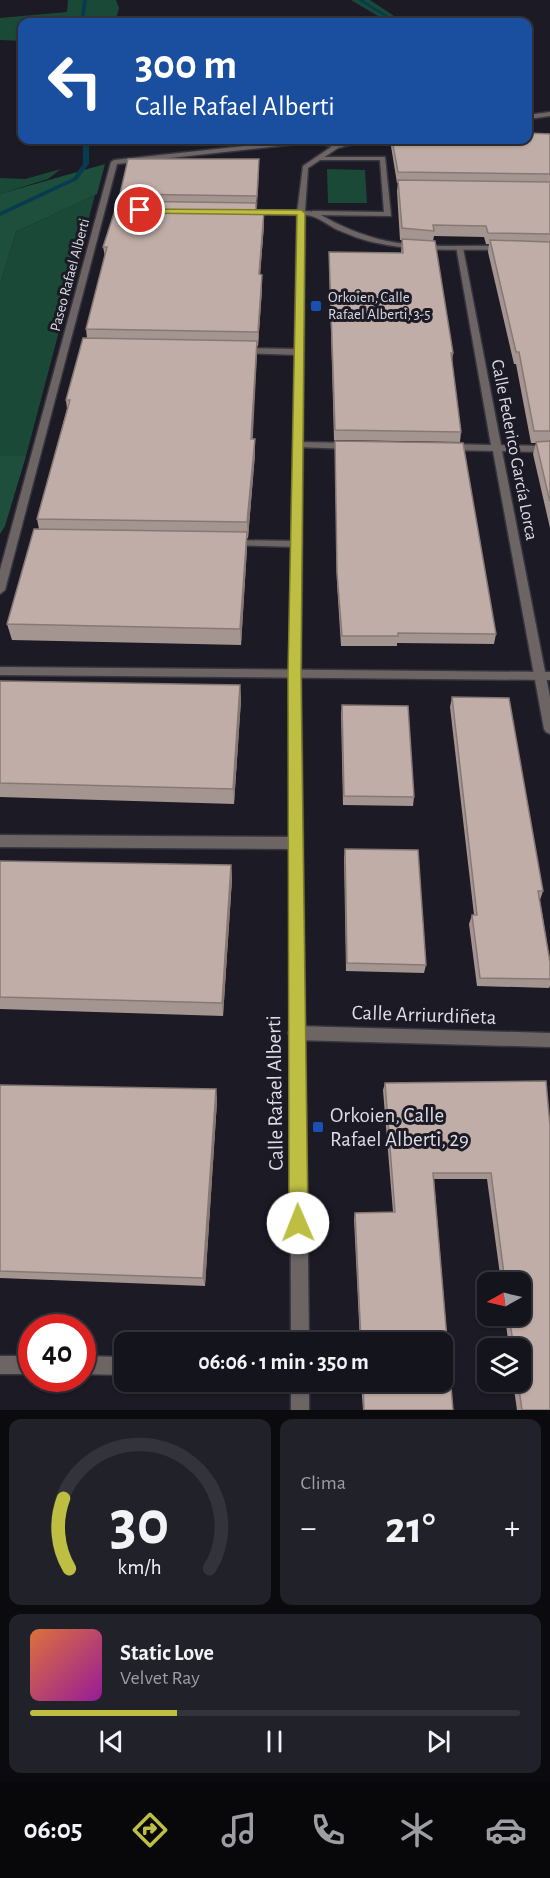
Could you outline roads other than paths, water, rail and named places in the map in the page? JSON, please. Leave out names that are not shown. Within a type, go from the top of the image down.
[{"type":"street","points":[[532,116],[550,114]]},
{"type":"street","name":"Paseo Rafael Alberti","points":[[0,590],[114,162],[279,144]]},
{"type":"street","name":"Paseo Rafael Alberti","points":[[327,144],[336,147]]},
{"type":"street","name":"Calle Rafael Alberti","points":[[300,1332],[295,674],[301,213],[305,167],[336,147],[348,144]]},
{"type":"street","points":[[235,212],[388,214],[383,158],[318,158]]},
{"type":"street","points":[[385,187],[397,187]]},
{"type":"street","points":[[315,213],[325,221],[344,230],[377,242],[459,248],[516,248]]},
{"type":"street","name":"Calle Federico García Lorca","points":[[459,248],[497,448],[545,676],[550,729]]},
{"type":"street","points":[[231,351],[299,352]]},
{"type":"street","points":[[299,445],[363,446]]},
{"type":"street","points":[[442,447],[550,449]]},
{"type":"street","points":[[221,543],[297,544]]},
{"type":"street","points":[[0,671],[545,676]]},
{"type":"street","points":[[0,841],[296,843]]},
{"type":"street","name":"Calle Arriurdiñeta","points":[[296,1033],[550,1040]]},
{"type":"street","points":[[0,1365],[18,1365]]},
{"type":"street","points":[[96,1365],[114,1365]]},
{"type":"street","points":[[300,1392],[300,1410]]},
{"type":"waterway","points":[[83,18],[85,0]]},
{"type":"waterway","points":[[360,0],[389,18]]},
{"type":"waterway","points":[[0,214],[75,179],[86,164],[86,144]]},
{"type":"place","name":"Orkoien, Calle Rafael Alberti, 3-5","points":[[316,306]]},
{"type":"place","name":"Orkoien, Calle Rafael Alberti, 29","points":[[318,1127]]}]
